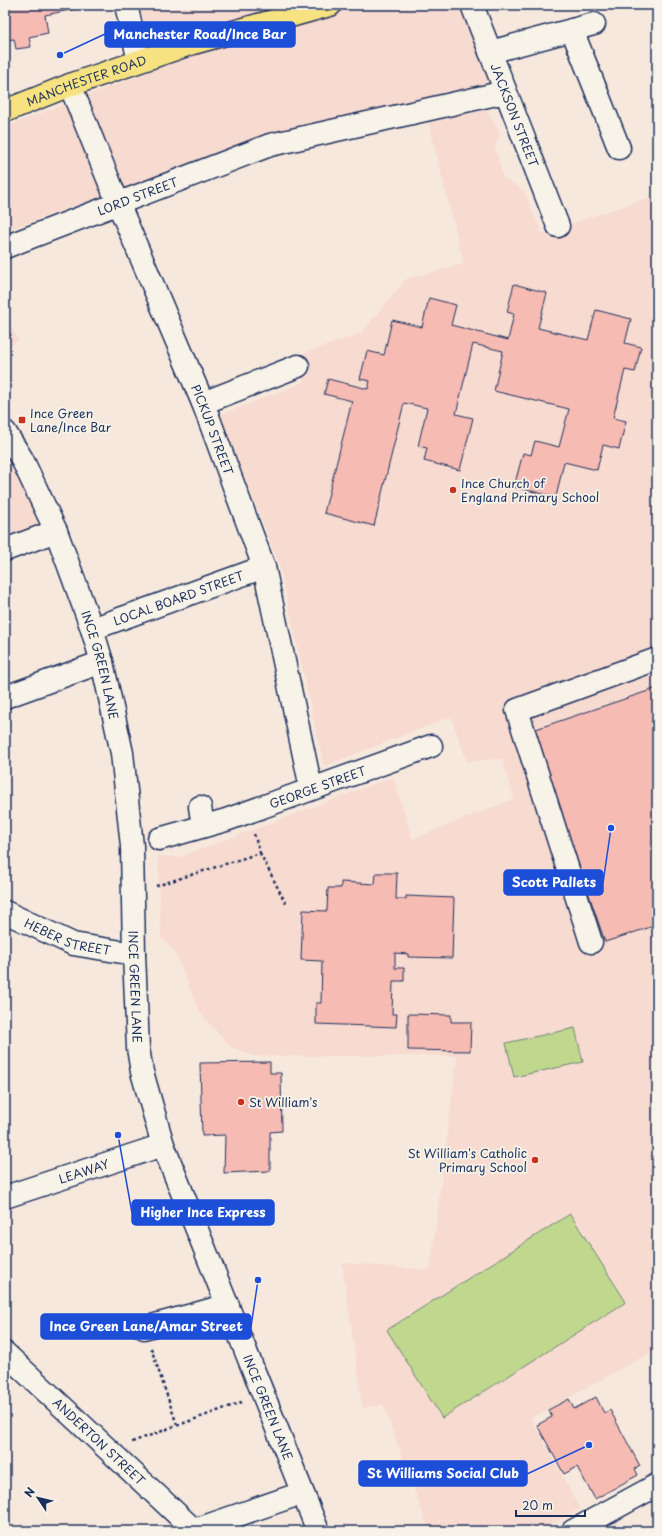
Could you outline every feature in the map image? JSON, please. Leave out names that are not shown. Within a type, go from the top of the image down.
[{"type":"highway","name":"MANCHESTER ROAD","points":[[5,111],[70,85],[139,61],[202,41],[330,5]]},
{"type":"street","points":[[126,5],[139,61]]},
{"type":"street","name":"JACKSON STREET","points":[[472,5],[558,226]]},
{"type":"street","points":[[490,52],[594,24]]},
{"type":"street","points":[[572,30],[619,148]]},
{"type":"street","name":"PICKUP STREET","points":[[70,85],[118,203],[203,403],[264,567],[311,788]]},
{"type":"street","name":"LORD STREET","points":[[5,247],[270,145],[505,92]]},
{"type":"street","points":[[203,403],[298,366]]},
{"type":"street","name":"INCE GREEN LANE","points":[[5,432],[22,459],[56,531],[92,628],[102,662],[122,753],[132,846],[132,893],[138,1048],[142,1072],[163,1145],[318,1531]]},
{"type":"street","points":[[5,550],[56,531]]},
{"type":"street","name":"LOCAL BOARD STREET","points":[[92,628],[264,567]]},
{"type":"street","points":[[591,942],[517,710],[657,659]]},
{"type":"street","points":[[5,697],[102,662]]},
{"type":"street","name":"GEORGE STREET","points":[[158,839],[202,817],[247,812],[431,746]]},
{"type":"street","name":"HEBER STREET","points":[[5,912],[73,944],[134,954]]},
{"type":"street","name":"LEAWAY","points":[[7,1191],[163,1145]]},
{"type":"street","points":[[144,1328],[228,1305]]},
{"type":"street","name":"ANDERTON STREET","points":[[5,1353],[193,1531]]},
{"type":"street","points":[[573,1531],[657,1485]]},
{"type":"street","points":[[193,1531],[302,1493]]},
{"type":"path","points":[[247,812],[260,853],[286,904]]},
{"type":"path","points":[[132,893],[260,853]]},
{"type":"path","points":[[144,1328],[177,1426]]},
{"type":"path","points":[[107,1451],[264,1394]]},
{"type":"shaded area","points":[[135,5],[464,5],[497,89],[260,140],[5,231],[5,127],[151,71]]},
{"type":"shaded area","points":[[485,107],[500,133],[495,147],[503,178],[524,191],[542,233],[657,195],[657,1349],[531,1418],[580,1509],[539,1531],[429,1531],[383,1404],[363,1408],[342,1263],[430,1270],[457,1056],[253,1056],[229,1046],[199,1011],[174,950],[161,938],[158,856],[180,857],[393,777],[413,839],[514,799],[502,759],[467,761],[451,717],[324,766],[279,564],[220,415],[304,382],[294,357],[361,333],[406,279],[464,264],[427,117]]},
{"type":"shaded area","points":[[5,315],[18,340],[5,350]]},
{"type":"shaded area","points":[[5,455],[45,525],[5,540]]},
{"type":"green space","points":[[575,1028],[583,1062],[514,1077],[506,1043]]},
{"type":"green space","points":[[570,1214],[626,1302],[442,1418],[387,1330]]},
{"type":"building","points":[[5,5],[95,5],[45,15],[48,33],[29,37],[31,47],[16,49],[14,39],[5,40]]},
{"type":"building","points":[[514,284],[547,293],[538,328],[588,340],[596,310],[631,319],[625,343],[641,347],[635,372],[625,370],[613,418],[626,421],[619,449],[603,445],[597,470],[564,462],[556,497],[514,487],[523,453],[531,455],[535,441],[559,447],[569,409],[494,391],[503,351],[473,344],[456,414],[473,418],[460,470],[424,461],[427,448],[418,446],[427,408],[404,403],[374,526],[324,513],[352,401],[324,394],[328,379],[368,389],[370,381],[360,379],[367,351],[384,355],[392,320],[422,327],[429,298],[456,305],[451,325],[508,340],[514,314],[507,312]]},
{"type":"building","points":[[5,327],[11,335],[5,339]]},
{"type":"building","points":[[657,688],[657,925],[605,942],[533,730]]},
{"type":"building","points":[[376,873],[397,873],[396,899],[406,899],[406,896],[454,898],[452,958],[408,957],[408,954],[395,953],[395,968],[404,968],[404,981],[393,981],[392,1014],[397,1014],[396,1027],[316,1024],[316,1003],[321,1003],[322,961],[301,960],[303,910],[327,911],[328,888],[341,888],[341,882],[375,884]]},
{"type":"building","points":[[408,1014],[451,1015],[451,1022],[471,1022],[470,1051],[408,1050]]},
{"type":"building","name":"St William's","points":[[270,1062],[270,1073],[281,1073],[282,1131],[270,1132],[270,1171],[224,1173],[225,1135],[202,1136],[200,1063]]},
{"type":"building","points":[[596,1397],[604,1413],[610,1410],[640,1466],[635,1469],[638,1475],[595,1499],[577,1467],[564,1474],[537,1425],[552,1417],[548,1410],[569,1399],[574,1409]]},
{"type":"place","name":"Manchester Road/Ince Bar","points":[[60,55]]},
{"type":"place","name":"Ince Green Lane/Ince Bar","points":[[22,420]]},
{"type":"place","name":"Ince Church of England Primary School","points":[[453,490]]},
{"type":"place","name":"Scott Pallets","points":[[611,828]]},
{"type":"place","name":"St William's","points":[[241,1102]]},
{"type":"place","name":"Higher Ince Express","points":[[118,1135]]},
{"type":"place","name":"St William's Catholic Primary School","points":[[535,1160]]},
{"type":"place","name":"Ince Green Lane/Amar Street","points":[[258,1280]]},
{"type":"place","name":"St Williams Social Club","points":[[589,1445]]}]
